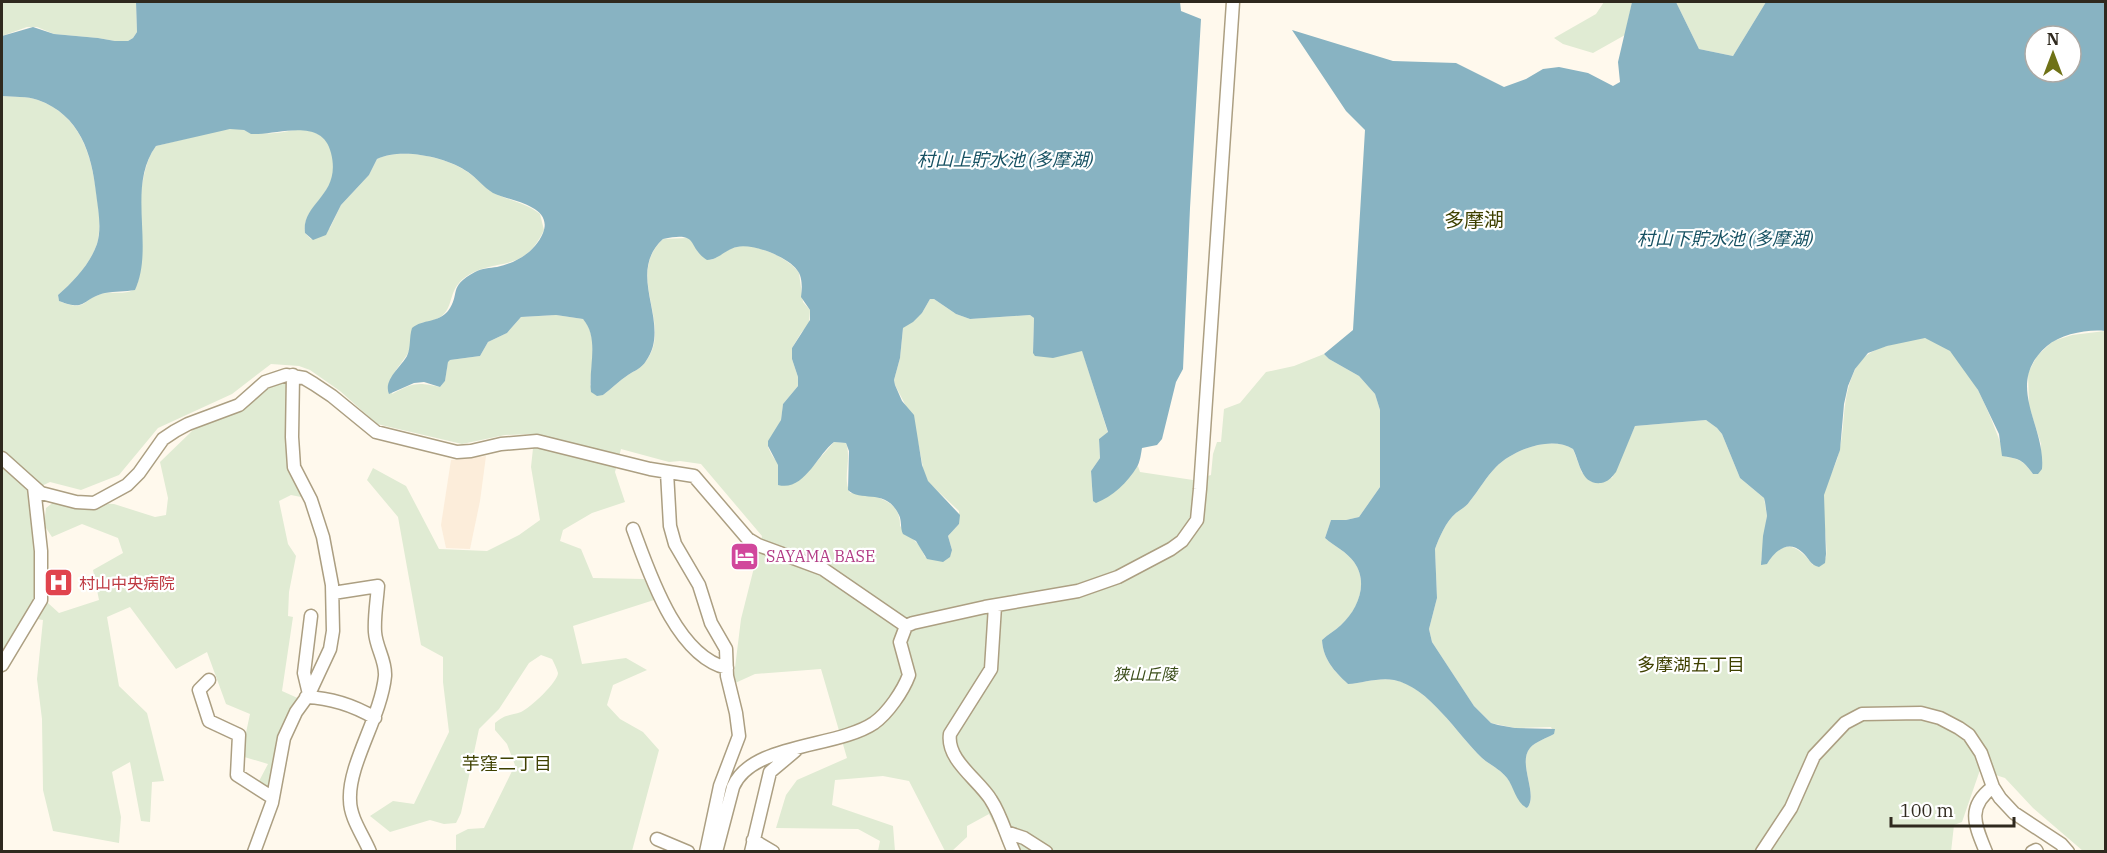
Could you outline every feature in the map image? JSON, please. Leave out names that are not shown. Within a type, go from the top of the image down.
[{"type":"street","points":[[716,852],[733,787],[741,773],[752,764],[865,728],[885,713],[909,675],[900,642],[906,626],[995,606],[1078,591],[1118,577],[1177,546],[1188,535],[1197,520],[1200,489],[1233,2]]},
{"type":"street","points":[[2,458],[34,487],[50,496],[76,502],[94,503],[127,485],[139,473],[163,439],[175,431],[239,405],[271,378],[293,375],[304,378],[332,396],[376,432],[457,452],[501,444],[537,441],[573,452],[667,472],[690,474],[697,478],[748,539],[758,545],[823,569],[906,626]]},
{"type":"street","points":[[254,852],[273,798],[284,738],[330,649],[333,631],[333,593],[321,528],[311,500],[294,467],[291,436],[293,375]]},
{"type":"street","points":[[667,472],[668,517],[675,544],[699,585],[711,623],[727,653],[727,668],[739,736],[720,786],[706,852]]},
{"type":"street","points":[[2,665],[41,600],[41,551],[34,487]]},
{"type":"street","points":[[633,530],[665,609],[692,645],[713,664],[727,668]]},
{"type":"street","points":[[333,593],[378,586],[375,632],[385,662],[385,675],[375,718],[357,763],[350,800],[352,812],[370,852]]},
{"type":"street","points":[[995,606],[991,669],[950,734],[949,741],[956,756],[991,800],[1014,852]]},
{"type":"street","points":[[307,695],[304,673],[311,616]]},
{"type":"street","points":[[209,680],[199,690],[209,721],[239,735],[237,775],[273,798]]},
{"type":"street","points":[[307,695],[339,701],[375,718]]},
{"type":"street","points":[[1762,851],[1791,808],[1814,756],[1845,723],[1862,714],[1927,713],[1959,728],[1975,742],[1993,787],[2000,798],[2014,813],[2061,844],[2068,852]]},
{"type":"street","points":[[773,852],[752,846],[770,772],[798,748]]},
{"type":"street","points":[[1986,852],[1975,817],[1978,802],[1983,794],[1993,787]]},
{"type":"street","points":[[1006,832],[1024,838],[1046,852]]},
{"type":"street","points":[[657,839],[688,852]]},
{"type":"street","points":[[2032,852],[2037,850],[2037,852]]},
{"type":"shaded area","points":[[486,456],[470,549],[446,548],[441,525],[451,460]]},
{"type":"green space","points":[[2,2],[136,2],[137,32],[128,41],[54,34],[37,27],[27,27],[2,36]]},
{"type":"green space","points":[[1604,2],[1632,2],[1625,35],[1593,53],[1563,44],[1554,38],[1596,14]]},
{"type":"green space","points":[[1676,2],[1766,2],[1733,56],[1699,49]]},
{"type":"green space","name":"狭山丘陵","points":[[2,96],[25,97],[53,107],[75,127],[88,153],[98,203],[98,238],[86,265],[58,295],[59,301],[74,306],[83,304],[101,294],[133,290],[137,285],[142,245],[142,188],[150,157],[156,146],[221,130],[238,129],[248,132],[280,133],[309,130],[326,141],[334,163],[333,175],[329,186],[306,222],[305,233],[311,239],[330,228],[341,205],[369,175],[377,159],[399,154],[437,158],[449,162],[469,173],[494,193],[540,214],[544,230],[526,254],[517,260],[474,272],[463,279],[453,292],[446,311],[433,320],[421,323],[407,355],[396,370],[392,394],[415,385],[426,384],[440,387],[445,381],[448,361],[480,356],[488,342],[507,333],[521,317],[556,315],[583,319],[588,326],[593,342],[590,385],[603,395],[642,366],[653,347],[655,332],[648,268],[652,253],[663,239],[687,238],[692,240],[698,252],[711,260],[733,248],[743,246],[771,252],[788,262],[799,273],[803,302],[810,310],[809,324],[792,348],[798,386],[783,404],[781,420],[768,447],[771,454],[778,463],[805,475],[834,442],[846,443],[848,449],[847,481],[850,493],[876,497],[896,509],[900,526],[920,546],[925,557],[952,550],[948,536],[959,524],[959,511],[928,482],[908,410],[894,380],[900,358],[903,328],[922,313],[930,299],[970,319],[1030,315],[1034,318],[1033,353],[1082,350],[1108,433],[1099,439],[1100,458],[1091,471],[1093,501],[1119,488],[1138,466],[1140,472],[1193,480],[1211,475],[1213,454],[1217,442],[1221,442],[1224,409],[1240,403],[1266,372],[1294,366],[1324,354],[1359,376],[1375,394],[1380,410],[1380,487],[1359,517],[1331,520],[1325,538],[1351,558],[1361,579],[1360,596],[1352,612],[1341,625],[1322,640],[1327,659],[1348,684],[1388,679],[1407,684],[1419,691],[1482,758],[1504,775],[1527,808],[1531,795],[1527,754],[1532,746],[1554,734],[1551,727],[1515,728],[1491,723],[1474,706],[1432,642],[1429,629],[1437,598],[1435,549],[1443,530],[1449,520],[1468,503],[1503,461],[1533,446],[1564,445],[1573,449],[1582,473],[1612,478],[1635,426],[1706,420],[1722,434],[1740,478],[1764,498],[1767,516],[1761,561],[1767,564],[1779,550],[1790,547],[1801,552],[1813,565],[1826,558],[1824,493],[1839,452],[1845,402],[1850,383],[1861,360],[1871,352],[1883,347],[1914,339],[1924,338],[1939,343],[1953,354],[1976,387],[2006,457],[2019,460],[2033,474],[2038,474],[2041,444],[2029,406],[2028,373],[2037,356],[2053,341],[2072,335],[2105,331],[2105,851],[2083,851],[2033,808],[2005,778],[1980,770],[1962,822],[1954,825],[1951,852],[1008,852],[989,814],[967,826],[967,837],[952,851],[945,851],[909,781],[883,776],[835,780],[832,805],[893,826],[895,851],[878,851],[880,841],[858,829],[776,828],[786,795],[797,780],[847,758],[821,669],[755,674],[733,684],[741,619],[762,536],[701,464],[669,462],[621,449],[615,472],[625,502],[592,513],[563,530],[560,541],[581,549],[593,578],[644,579],[654,600],[573,626],[582,664],[626,658],[647,670],[613,685],[607,705],[620,719],[643,732],[659,750],[632,851],[456,851],[456,835],[468,829],[484,828],[515,765],[507,744],[495,730],[495,723],[531,705],[549,688],[558,673],[552,659],[541,655],[529,663],[499,709],[479,729],[461,813],[456,823],[444,824],[430,820],[390,832],[370,816],[393,801],[414,804],[449,732],[443,682],[443,657],[421,645],[398,517],[367,480],[373,468],[406,486],[439,549],[487,551],[519,535],[540,520],[531,467],[534,439],[532,434],[505,435],[462,444],[377,424],[340,391],[310,370],[299,366],[271,364],[232,394],[158,428],[119,475],[81,490],[50,482],[29,492],[38,594],[59,613],[99,600],[93,570],[123,553],[118,538],[82,524],[52,537],[44,525],[46,508],[55,501],[114,504],[155,517],[166,515],[168,498],[160,462],[193,430],[236,410],[261,390],[286,379],[290,384],[288,440],[306,498],[291,495],[279,501],[288,544],[296,556],[289,592],[288,616],[293,617],[282,691],[302,700],[271,790],[258,783],[268,764],[241,756],[250,714],[226,704],[207,652],[176,669],[130,607],[107,617],[119,686],[147,713],[164,781],[152,782],[150,822],[141,821],[130,762],[112,772],[121,817],[119,843],[53,831],[43,790],[42,719],[37,679],[43,620],[24,617],[2,651]]},
{"type":"water","name":"村山上貯水池 (多摩湖)","points":[[136,2],[1180,2],[1181,11],[1201,19],[1183,369],[1176,382],[1162,439],[1157,445],[1142,448],[1138,465],[1129,478],[1114,493],[1096,503],[1093,501],[1091,471],[1100,458],[1099,439],[1108,432],[1082,351],[1053,358],[1035,356],[1033,353],[1034,318],[1030,315],[970,319],[930,299],[922,313],[903,328],[900,358],[894,380],[902,401],[914,415],[922,465],[928,481],[960,515],[959,524],[948,536],[952,550],[950,557],[943,562],[927,559],[916,541],[903,534],[900,517],[894,506],[881,498],[853,494],[848,490],[849,451],[846,443],[834,442],[803,478],[795,483],[787,486],[778,485],[778,465],[768,446],[768,441],[781,420],[783,404],[798,386],[792,348],[810,320],[810,310],[801,297],[800,276],[786,260],[751,247],[733,248],[707,260],[688,239],[683,237],[663,239],[652,253],[648,268],[648,283],[655,331],[653,346],[646,361],[603,395],[597,396],[591,392],[592,345],[588,327],[583,319],[556,315],[521,317],[507,333],[488,342],[480,356],[450,360],[445,381],[440,387],[424,382],[414,383],[389,394],[390,379],[408,353],[412,328],[444,315],[452,305],[458,286],[466,277],[480,270],[511,263],[524,256],[540,240],[545,224],[542,216],[536,210],[493,193],[459,167],[424,155],[398,154],[377,159],[369,175],[341,205],[326,235],[313,240],[305,233],[305,222],[327,189],[333,168],[327,142],[320,136],[301,130],[251,134],[244,130],[230,129],[156,146],[147,162],[143,180],[142,255],[135,290],[105,293],[80,305],[59,301],[58,295],[86,265],[97,244],[99,212],[91,164],[81,138],[64,115],[38,100],[2,96],[2,36],[33,27],[54,34],[128,41],[137,32]]},
{"type":"water","name":"村山下貯水池 (多摩湖)","points":[[1632,2],[1676,2],[1699,49],[1733,56],[1766,2],[2105,2],[2105,331],[2067,335],[2047,346],[2034,360],[2028,375],[2027,390],[2042,453],[2042,469],[2038,474],[2033,474],[2020,460],[2002,456],[1999,434],[1978,390],[1950,351],[1925,338],[1887,346],[1868,353],[1855,369],[1848,386],[1840,450],[1824,495],[1826,554],[1825,563],[1819,567],[1797,548],[1792,547],[1782,548],[1767,564],[1761,565],[1767,516],[1764,498],[1740,478],[1722,434],[1706,420],[1635,426],[1616,472],[1601,483],[1594,483],[1585,477],[1573,449],[1564,445],[1533,446],[1503,461],[1468,503],[1449,520],[1443,530],[1435,549],[1437,598],[1429,629],[1432,642],[1474,706],[1491,723],[1515,728],[1555,729],[1554,734],[1532,746],[1527,754],[1531,795],[1527,808],[1520,802],[1504,775],[1472,748],[1431,701],[1407,684],[1394,680],[1348,684],[1327,659],[1323,647],[1322,640],[1347,619],[1360,595],[1361,578],[1354,562],[1325,538],[1331,520],[1359,517],[1380,487],[1380,410],[1375,394],[1359,376],[1324,354],[1353,330],[1365,130],[1346,111],[1292,30],[1393,61],[1456,63],[1504,87],[1526,79],[1543,69],[1559,67],[1588,73],[1613,86],[1620,82],[1618,62]]},
{"type":"place","name":"SAYAMA BASE","points":[[745,556]]},
{"type":"place","name":"村山中央病院","points":[[58,583]]},
{"type":"district","name":"多摩湖","points":[[1474,219]]},
{"type":"district","name":"多摩湖五丁目","points":[[1691,664]]},
{"type":"district","name":"芋窪二丁目","points":[[507,763]]}]
